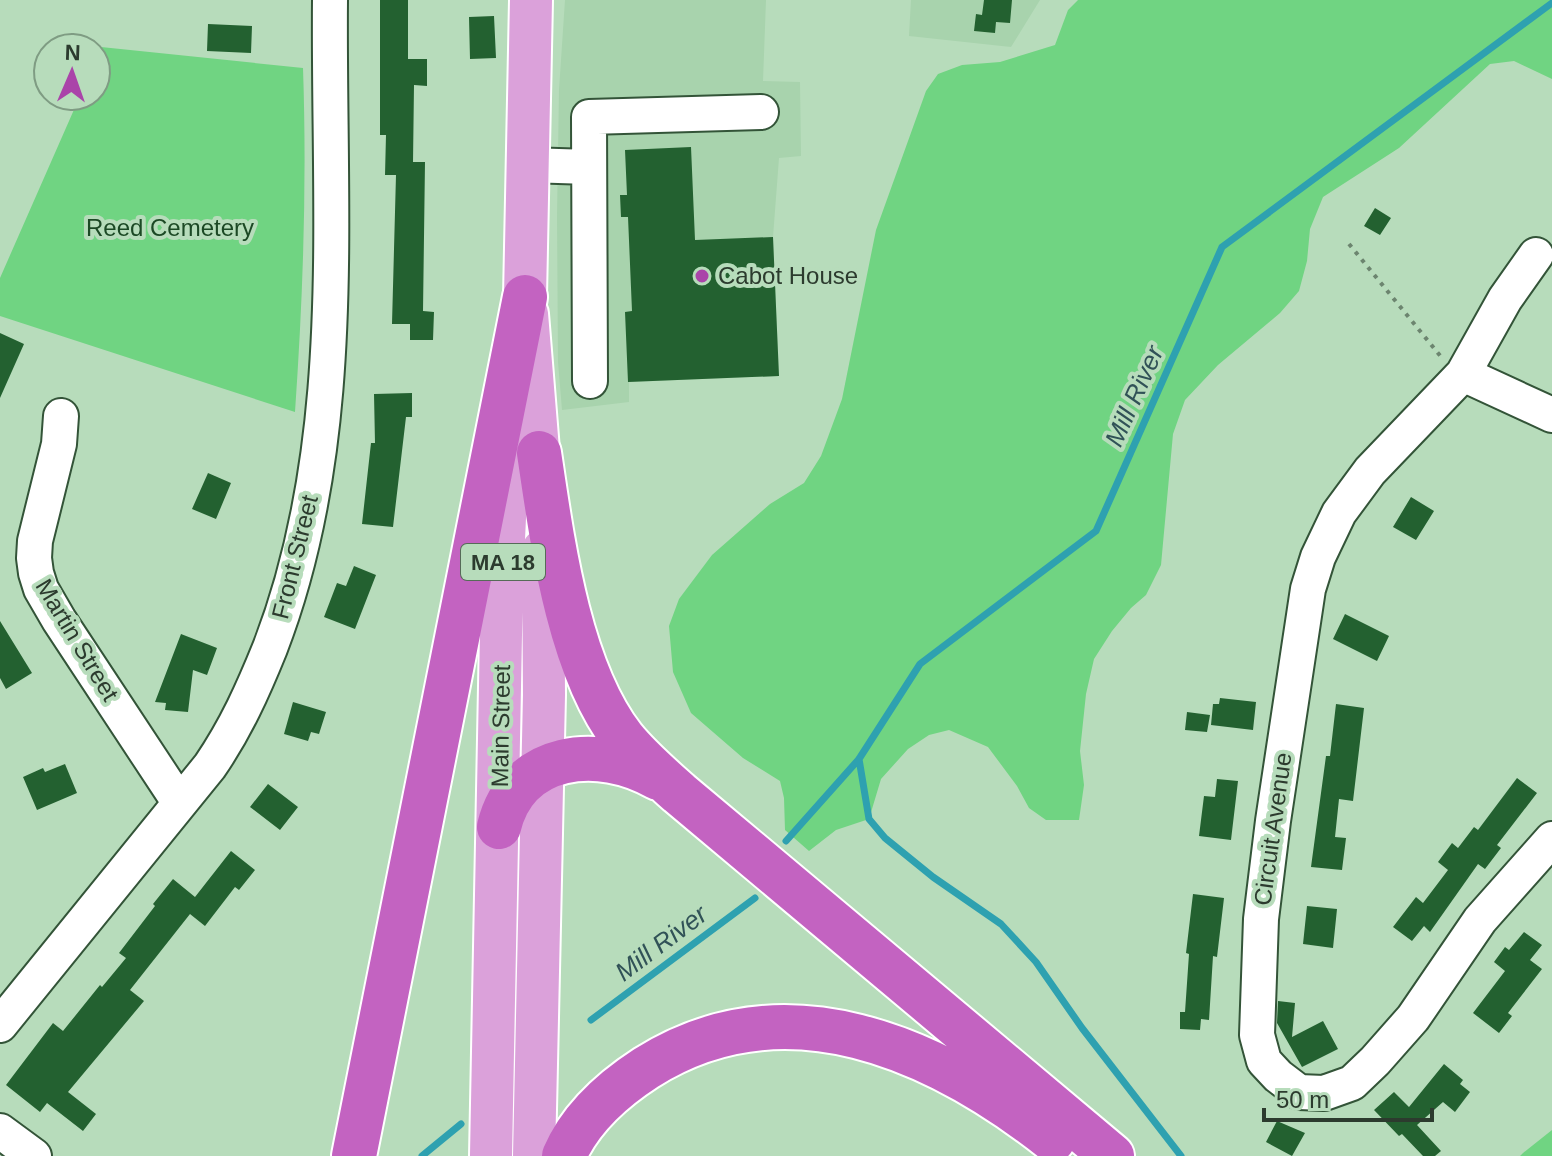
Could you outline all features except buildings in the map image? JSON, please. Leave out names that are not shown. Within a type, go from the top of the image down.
[{"type":"highway","points":[[354,1156],[525,297]]},
{"type":"highway","points":[[539,453],[549,519],[576,636],[594,688],[623,738],[679,793],[1112,1156]]},
{"type":"highway","points":[[499,827],[513,792],[531,775],[543,768],[572,760],[619,762],[649,773],[679,793]]},
{"type":"highway","points":[[564,1156],[584,1123],[609,1096],[653,1064],[686,1047],[720,1035],[757,1028],[797,1026],[838,1030],[859,1036],[943,1069],[1013,1111],[1071,1156]]},
{"type":"main road","name":"Main Street","points":[[491,1156],[506,500],[510,418],[525,297],[532,3]]},
{"type":"main road","name":"Main Street","points":[[525,297],[539,453],[544,587],[534,1156]]},
{"type":"street","name":"Front Street","points":[[0,1025],[210,766],[248,703],[280,621],[302,551],[311,504],[322,425],[332,305],[330,0]]},
{"type":"street","points":[[590,381],[589,117],[761,112]]},
{"type":"street","points":[[528,165],[589,167]]},
{"type":"street","name":"Circuit Avenue","points":[[1536,255],[1505,299],[1463,374],[1362,482],[1339,513],[1318,557],[1308,589],[1261,919],[1257,1035],[1264,1061],[1299,1092],[1324,1093],[1352,1083],[1413,1018],[1480,920],[1552,839]]},
{"type":"street","points":[[1463,374],[1552,415]]},
{"type":"street","name":"Martin Street","points":[[61,416],[59,444],[35,541],[36,573],[41,589],[59,620],[179,802]]},
{"type":"street","points":[[0,1131],[34,1156]]},
{"type":"path","points":[[1349,244],[1442,359],[1463,374]]},
{"type":"shaded area","points":[[565,0],[766,0],[763,81],[800,82],[801,156],[779,158],[773,237],[779,376],[629,382],[629,402],[562,410],[558,362],[557,216],[559,90]]},
{"type":"shaded area","points":[[911,0],[1040,0],[1011,47],[909,36]]},
{"type":"green space","points":[[1078,0],[1552,0],[1552,79],[1514,61],[1490,64],[1399,148],[1323,197],[1310,229],[1307,261],[1299,291],[1280,313],[1218,365],[1185,400],[1173,434],[1161,565],[1146,595],[1112,631],[1094,659],[1086,694],[1080,751],[1084,785],[1079,820],[1046,820],[1029,808],[988,747],[949,730],[929,735],[908,749],[881,779],[869,819],[836,830],[809,851],[785,830],[780,781],[743,758],[691,713],[673,672],[669,626],[679,599],[712,555],[770,504],[804,483],[821,456],[842,399],[876,230],[926,91],[938,74],[962,65],[1000,62],[1055,45],[1068,10]]},
{"type":"green space","name":"Reed Cemetery","points":[[112,48],[303,68],[304,240],[295,412],[0,316],[0,278],[73,112],[112,112]]},
{"type":"green space","points":[[1552,1130],[1552,1156],[1520,1156],[1523,1153]]},
{"type":"waterway","name":"Mill River","points":[[786,841],[859,759],[920,664],[1096,531],[1222,247],[1552,3]]},
{"type":"waterway","points":[[859,759],[869,819],[885,838],[933,877],[1001,924],[1036,962],[1082,1028],[1181,1156]]},
{"type":"waterway","name":"Mill River","points":[[591,1020],[755,898]]},
{"type":"waterway","name":"Mill River","points":[[422,1156],[461,1124]]},
{"type":"place","name":"Cabot House","points":[[702,276]]}]
